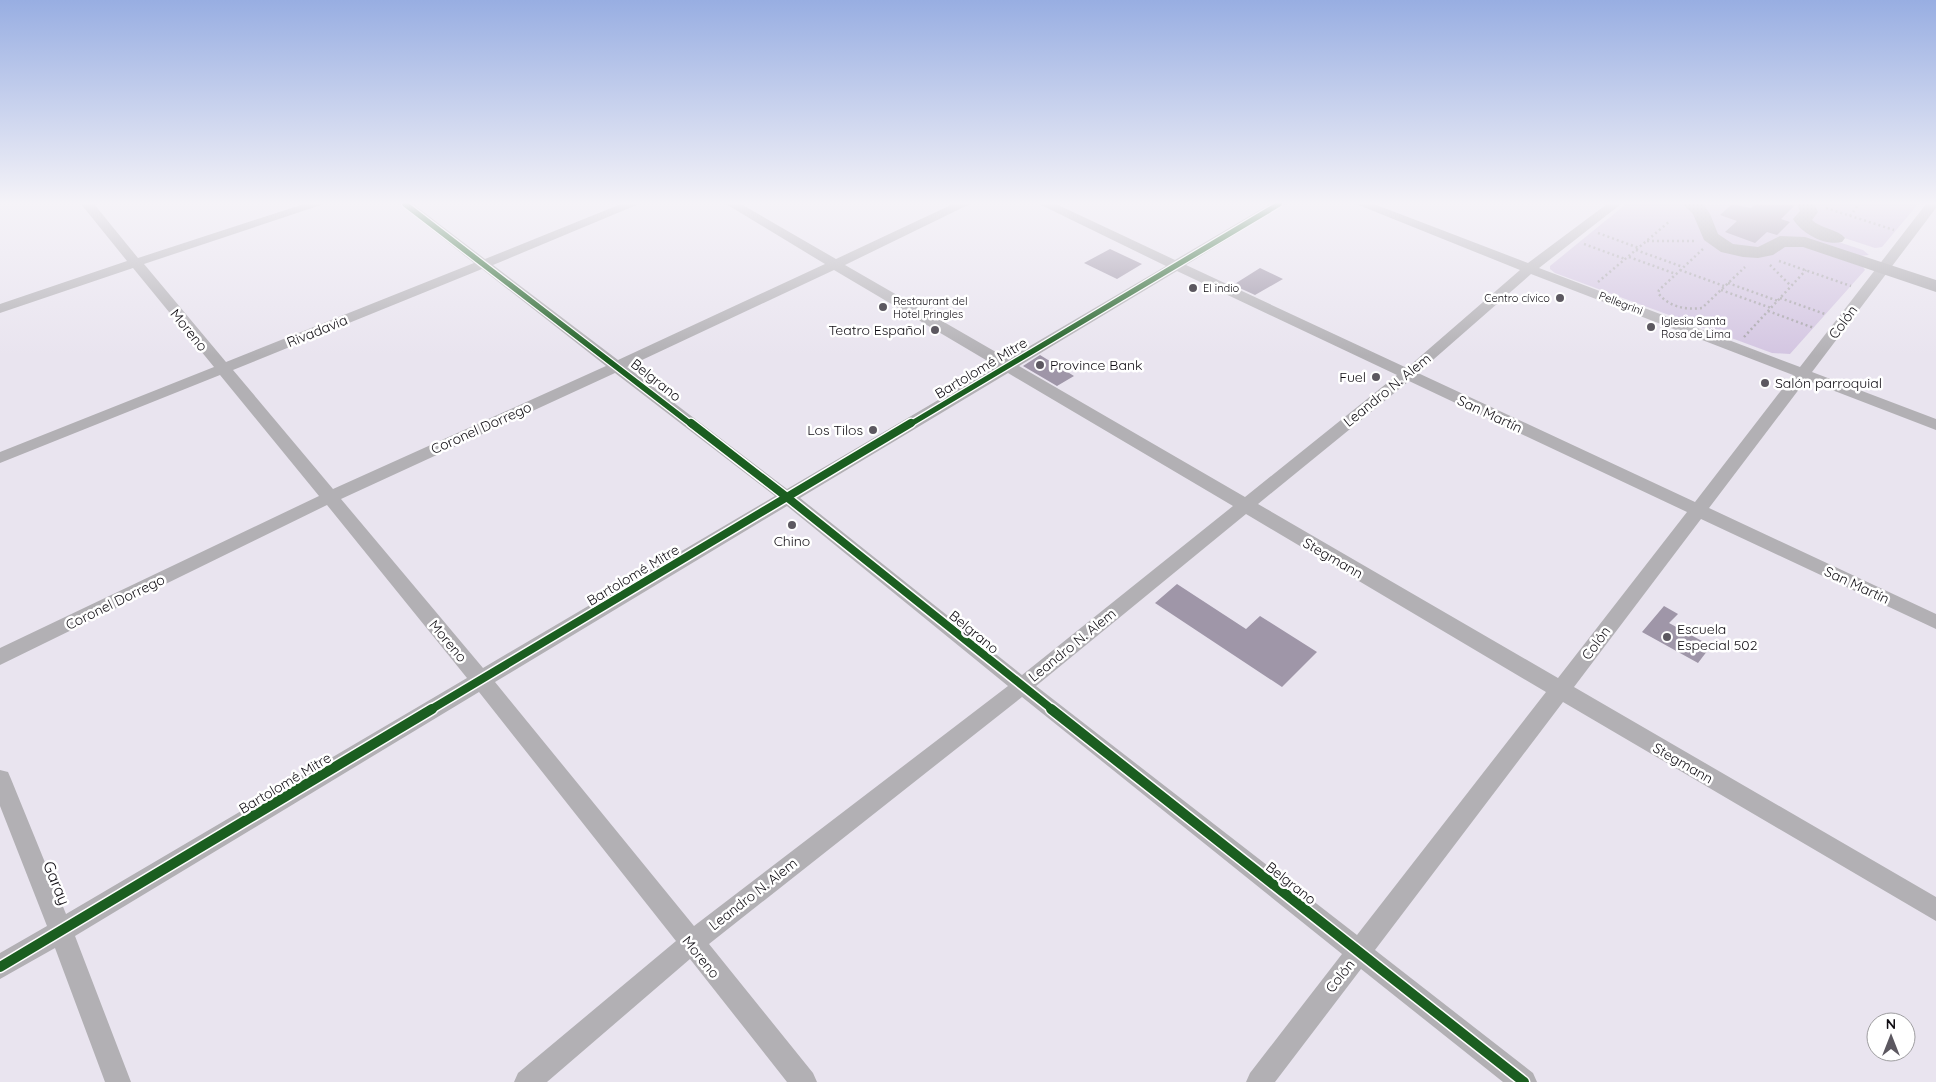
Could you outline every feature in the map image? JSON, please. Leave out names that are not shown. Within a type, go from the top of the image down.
[{"type":"main road","points":[[1854,254],[1888,263],[1936,271]]},
{"type":"main road","points":[[1869,254],[1936,286]]},
{"type":"street","name":"Moreno","points":[[128,254],[221,370],[481,680],[690,944],[804,1082]]},
{"type":"street","points":[[0,309],[161,254]]},
{"type":"street","name":"Belgrano","points":[[469,254],[618,366],[788,498],[1022,686],[1524,1082]]},
{"type":"street","name":"Rivadavia","points":[[0,458],[508,254]]},
{"type":"street","name":"Stegmann","points":[[818,254],[1936,910]]},
{"type":"street","name":"Coronel Dorrego","points":[[0,658],[328,498],[618,366],[855,254]]},
{"type":"street","name":"San Martín","points":[[1154,254],[1407,375],[1936,622]]},
{"type":"street","name":"Bartolomé Mitre","points":[[0,967],[1195,254]]},
{"type":"street","name":"Pellegrini","points":[[1495,254],[1936,425]]},
{"type":"street","name":"Leandro N. Alem","points":[[526,1082],[690,944],[1022,686],[1407,375],[1530,268],[1548,254]]},
{"type":"street","name":"Colón","points":[[1259,1082],[1894,254]]},
{"type":"street","name":"Garay","points":[[0,780],[61,931],[118,1082]]},
{"type":"path","points":[[1613,254],[1625,259]]},
{"type":"path","points":[[1651,254],[1683,267]]},
{"type":"path","points":[[1697,254],[1659,290],[1658,293],[1664,301],[1688,309],[1702,308],[1746,265]]},
{"type":"path","points":[[1592,287],[1628,256],[1676,274]]},
{"type":"path","points":[[1765,260],[1791,286]]},
{"type":"path","points":[[1776,260],[1851,286]]},
{"type":"path","points":[[1680,270],[1724,286]]},
{"type":"path","points":[[1740,341],[1806,270]]},
{"type":"path","points":[[1728,283],[1825,314]]},
{"type":"path","points":[[1721,290],[1771,308]]},
{"type":"path","points":[[1768,311],[1814,328]]},
{"type":"shaded area","points":[[1564,254],[1827,254],[1863,267],[1865,270],[1790,354],[1772,353],[1555,273],[1550,269],[1550,266]]},
{"type":"building","points":[[1100,254],[1122,254],[1142,264],[1117,279],[1084,263]]},
{"type":"building","points":[[1260,268],[1283,279],[1255,295],[1233,285]]},
{"type":"building","name":"Province Bank","points":[[1040,355],[1074,376],[1057,386],[1023,366]]},
{"type":"building","points":[[1177,584],[1246,629],[1260,616],[1317,652],[1282,687],[1155,603]]},
{"type":"building","points":[[1664,606],[1678,614],[1669,623],[1711,646],[1698,663],[1642,632]]},
{"type":"cycle path","points":[[471,254],[788,498],[1022,686],[1524,1082]]},
{"type":"cycle path","points":[[0,967],[1194,254]]},
{"type":"place","name":"El indio","points":[[1193,288]]},
{"type":"place","name":"Centro cívico","points":[[1560,298]]},
{"type":"place","name":"Restaurant del Hotel Pringles","points":[[883,307]]},
{"type":"place","name":"Iglesia Santa Rosa de Lima","points":[[1651,327]]},
{"type":"place","name":"Teatro Español","points":[[935,330]]},
{"type":"place","name":"Province Bank","points":[[1040,365]]},
{"type":"place","name":"Fuel","points":[[1376,377]]},
{"type":"place","name":"Salón parroquial","points":[[1765,383]]},
{"type":"place","name":"Los Tilos","points":[[873,430]]},
{"type":"place","name":"Chino","points":[[792,525]]},
{"type":"place","name":"Escuela Especial 502","points":[[1667,637]]}]
